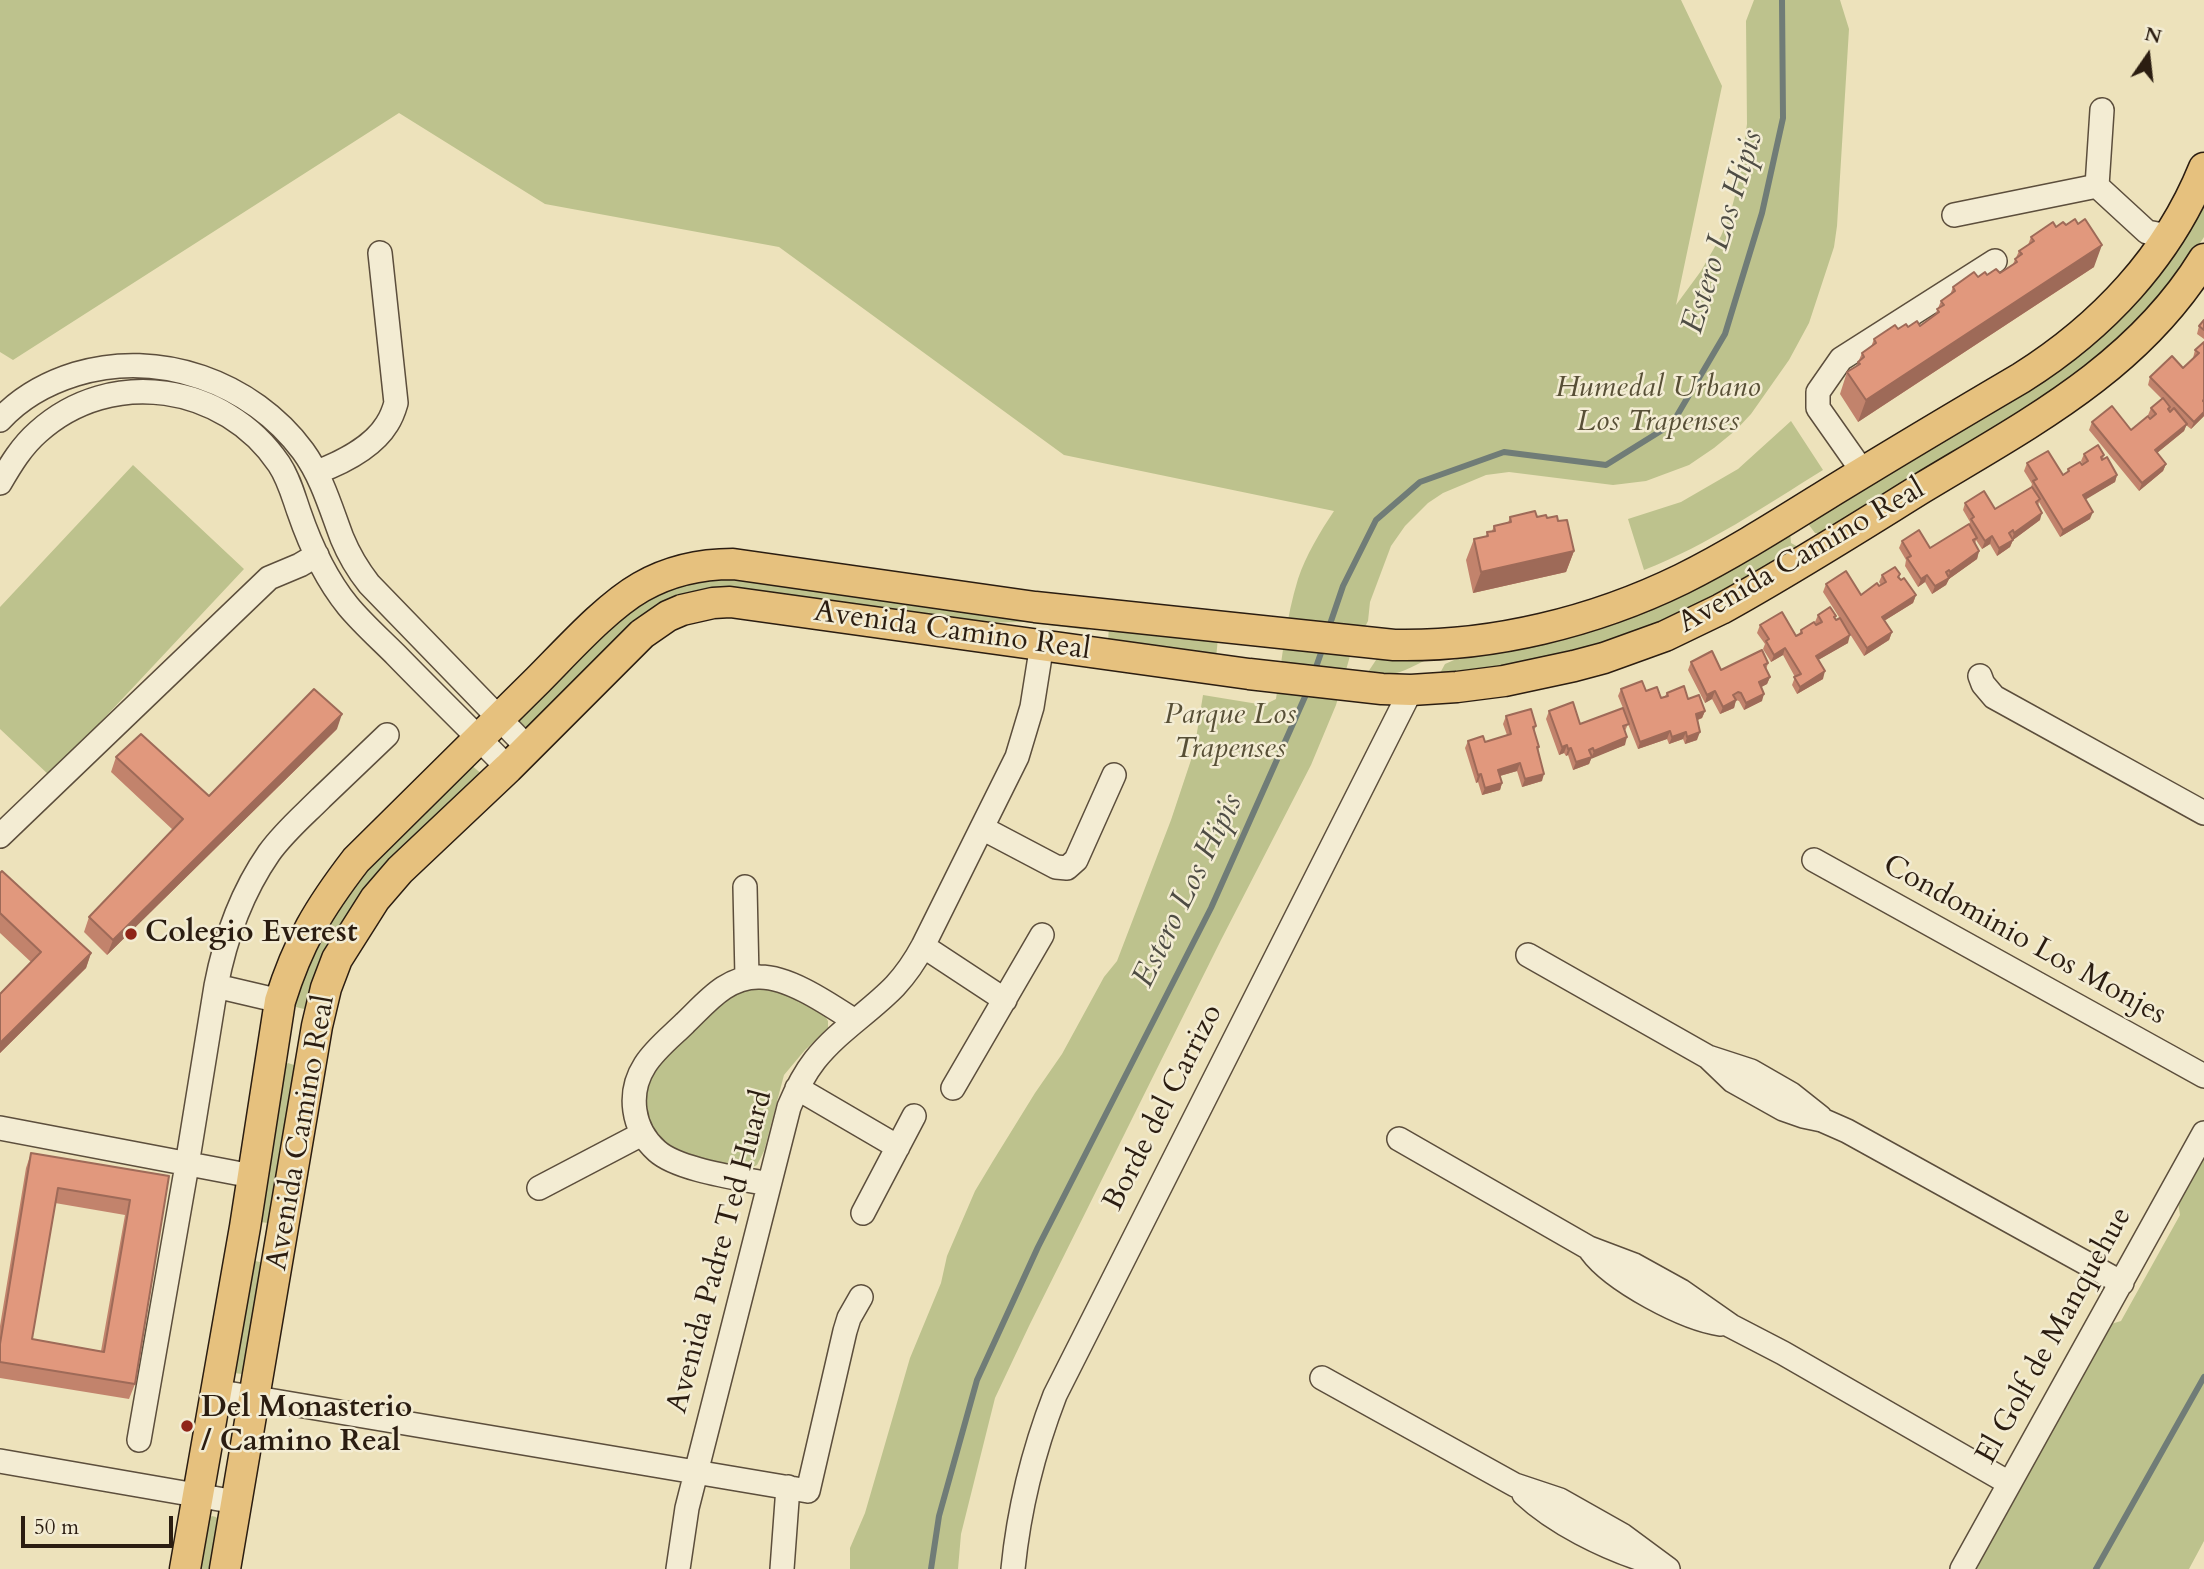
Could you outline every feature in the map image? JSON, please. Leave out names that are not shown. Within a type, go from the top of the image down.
[{"type":"main road","name":"Avenida Camino Real","points":[[186,1569],[280,1002],[307,931],[327,897],[356,860],[624,598],[656,579],[693,567],[722,564],[759,566],[1035,607],[1373,643],[1445,644],[1550,626],[1620,606],[1703,568],[2021,378],[2070,344],[2121,298],[2147,267],[2191,197],[2204,168]]},
{"type":"main road","name":"Avenida Camino Real","points":[[225,1569],[315,1040],[326,988],[337,959],[375,899],[400,870],[518,758],[642,634],[668,616],[697,606],[748,603],[1250,674],[1411,690],[1516,679],[1574,666],[1665,636],[1713,613],[2045,415],[2099,376],[2162,317],[2204,259]]},
{"type":"main road","points":[[1800,511],[1799,526],[1802,533],[1822,549]]},
{"type":"main road","points":[[1074,649],[1095,635],[1101,625],[1102,615]]},
{"type":"main road","points":[[1411,690],[1429,667],[1476,640]]},
{"type":"main road","points":[[276,1032],[315,1040]]},
{"type":"street","points":[[2097,186],[2102,110]]},
{"type":"street","points":[[1954,215],[2097,186]]},
{"type":"street","points":[[2097,186],[2147,232],[2168,236]]},
{"type":"street","points":[[317,472],[334,466],[371,442],[387,424],[396,403],[380,253]]},
{"type":"street","points":[[1863,472],[1818,408],[1818,392],[1831,371],[1841,359],[1995,261]]},
{"type":"street","points":[[0,420],[9,410],[42,387],[63,378],[109,367],[155,366],[204,378],[227,387],[248,400],[287,432],[317,472],[343,540],[369,584],[489,728],[518,758]]},
{"type":"street","points":[[0,483],[25,445],[46,426],[70,410],[106,396],[150,391],[173,393],[224,412],[252,432],[280,466],[291,485],[306,533],[348,606],[489,728]]},
{"type":"street","points":[[0,836],[269,578],[317,555]]},
{"type":"street","name":"Avenida Padre Ted Huard","points":[[678,1569],[696,1472],[789,1107],[797,1088],[817,1058],[893,988],[923,946],[1023,741],[1032,707],[1042,644]]},
{"type":"street","points":[[1980,676],[1994,697],[2204,813]]},
{"type":"street","name":"Borde del Carrizo","points":[[1013,1569],[1021,1507],[1029,1472],[1055,1395],[1411,690]]},
{"type":"street","points":[[139,1440],[221,958],[232,925],[256,873],[288,830],[387,736]]},
{"type":"street","points":[[982,828],[1056,867],[1067,868],[1076,860],[1114,775]]},
{"type":"street","name":"Condominio Los Monjes","points":[[1814,860],[2204,1076]]},
{"type":"street","points":[[745,887],[747,977]]},
{"type":"street","points":[[953,1088],[1042,935]]},
{"type":"street","points":[[923,946],[1005,1000]]},
{"type":"street","points":[[1528,955],[1708,1057],[1733,1080],[1783,1109],[1822,1119],[1870,1143],[2122,1283]]},
{"type":"street","points":[[768,1184],[676,1162],[658,1153],[642,1134],[634,1107],[635,1092],[644,1066],[650,1057],[723,987],[747,977],[760,976],[782,981],[855,1021]]},
{"type":"street","points":[[216,986],[280,1002]]},
{"type":"street","points":[[797,1088],[898,1147]]},
{"type":"street","points":[[863,1213],[914,1116]]},
{"type":"street","points":[[0,1128],[252,1176]]},
{"type":"street","name":"El Golf de Manquehue","points":[[1962,1569],[2204,1133]]},
{"type":"street","points":[[539,1188],[642,1134]]},
{"type":"street","points":[[1399,1139],[1589,1248],[1634,1265],[1681,1291],[1731,1326],[2010,1483]]},
{"type":"street","points":[[782,1569],[798,1489],[849,1318],[861,1297]]},
{"type":"street","points":[[1322,1378],[1515,1485],[1541,1509],[1608,1547],[1664,1567]]},
{"type":"street","points":[[215,1391],[798,1489]]},
{"type":"street","points":[[0,1461],[236,1502]]},
{"type":"green space","points":[[0,0],[1681,0],[1722,86],[1676,305],[1701,271],[1721,236],[1730,215],[1740,176],[1747,124],[1746,21],[1754,0],[1840,0],[1849,29],[1837,226],[1834,247],[1809,323],[1789,360],[1751,414],[1714,448],[1689,465],[1646,481],[1613,485],[1509,472],[1486,475],[1443,493],[1428,503],[1405,526],[1391,546],[1370,602],[1368,621],[1350,656],[1336,705],[1311,765],[1221,940],[995,1398],[961,1534],[958,1569],[850,1569],[850,1548],[865,1513],[910,1358],[941,1283],[947,1256],[975,1191],[1062,1054],[1104,977],[1117,961],[1171,820],[1194,751],[1203,695],[1264,705],[1276,699],[1287,624],[1298,579],[1314,544],[1334,511],[1064,455],[779,247],[545,204],[399,113],[13,360],[0,352]]},
{"type":"green space","points":[[2204,194],[2204,237],[2169,291],[2066,386],[1824,534],[1815,533],[1809,525],[1813,516],[1979,416]]},
{"type":"green space","points":[[1791,421],[1823,470],[1713,537],[1644,570],[1628,519],[1681,502],[1738,469]]},
{"type":"green space","points":[[133,465],[244,569],[50,776],[0,729],[0,607]]},
{"type":"green space","points":[[1790,530],[1791,543],[1800,548],[1747,580],[1626,638],[1503,669],[1439,675],[1445,664],[1461,657]]},
{"type":"green space","points":[[727,575],[1091,626],[1088,630],[1025,622],[969,623],[732,590],[530,729],[520,723],[518,716],[623,614],[675,585]]},
{"type":"green space","points":[[1109,627],[1218,638],[1216,658],[1108,641]]},
{"type":"green space","points":[[1378,657],[1425,659],[1396,673],[1366,675]]},
{"type":"green space","points":[[470,764],[483,775],[311,1005],[304,1009],[296,1007],[292,1000],[309,955],[344,893]]},
{"type":"green space","points":[[765,986],[822,1011],[828,1021],[828,1029],[805,1050],[784,1075],[764,1151],[757,1165],[747,1170],[682,1155],[658,1141],[645,1120],[644,1093],[651,1071],[730,993]]},
{"type":"green space","points":[[288,1063],[294,1065],[296,1070],[267,1252],[263,1250],[267,1223],[256,1221],[282,1067]]},
{"type":"green space","points":[[2204,1156],[2204,1541],[2189,1569],[1971,1569],[2111,1324],[2121,1321],[2180,1215],[2178,1202]]},
{"type":"green space","points":[[254,1233],[259,1235],[255,1261],[265,1263],[247,1370],[242,1374],[234,1373]]},
{"type":"green space","points":[[212,1516],[221,1522],[214,1569],[198,1569],[205,1520]]},
{"type":"building","points":[[2075,219],[2078,224],[2085,219],[2102,245],[1866,400],[1847,372],[1860,364],[1858,362],[1864,357],[1862,353],[1876,343],[1874,339],[1895,325],[1898,329],[1917,321],[1920,326],[1939,312],[1937,309],[1944,305],[1941,301],[1955,291],[1953,287],[1974,272],[1978,277],[1996,269],[2000,273],[2017,262],[2015,259],[2022,254],[2019,251],[2034,241],[2031,237],[2053,222],[2056,227]]},
{"type":"building","points":[[2204,342],[2204,412],[2194,422],[2150,377],[2172,356],[2183,368],[2199,353],[2195,350]]},
{"type":"building","points":[[2163,398],[2170,407],[2170,412],[2174,408],[2187,424],[2155,450],[2166,464],[2142,483],[2092,422],[2112,406],[2131,430],[2148,416],[2150,419],[2156,414],[2151,408]]},
{"type":"building","points":[[2098,445],[2104,455],[2102,460],[2107,457],[2117,475],[2083,495],[2093,512],[2063,530],[2033,481],[2037,479],[2027,463],[2048,451],[2063,475],[2080,462],[2082,465],[2088,461],[2084,454]]},
{"type":"building","points":[[2032,487],[2040,499],[2036,502],[2042,513],[2014,533],[2013,530],[2009,533],[2013,540],[1999,548],[1992,536],[1985,541],[1971,519],[1974,517],[1965,503],[1984,491],[1995,509]]},
{"type":"building","points":[[1535,511],[1537,517],[1557,516],[1558,521],[1567,520],[1574,551],[1481,572],[1474,539],[1488,536],[1487,532],[1495,531],[1494,526],[1511,522],[1510,517]]},
{"type":"building","points":[[1969,524],[1977,538],[1973,540],[1979,551],[1950,572],[1946,572],[1949,578],[1935,586],[1927,575],[1921,579],[1907,558],[1911,556],[1902,541],[1919,530],[1930,548]]},
{"type":"building","points":[[1895,567],[1900,574],[1898,577],[1901,580],[1904,578],[1916,595],[1882,617],[1892,632],[1867,648],[1826,584],[1846,571],[1861,595],[1877,583],[1879,586],[1886,582],[1882,575]]},
{"type":"building","points":[[1830,607],[1836,620],[1840,618],[1850,635],[1816,656],[1825,671],[1800,687],[1794,677],[1801,674],[1785,648],[1774,655],[1766,641],[1769,639],[1760,625],[1782,612],[1796,636],[1814,622],[1816,625],[1822,622],[1818,615]]},
{"type":"building","points":[[1762,650],[1768,663],[1764,665],[1770,677],[1759,682],[1764,694],[1746,703],[1738,692],[1733,695],[1736,700],[1723,707],[1715,691],[1707,695],[1691,662],[1712,651],[1721,670]]},
{"type":"building","points":[[1642,681],[1646,691],[1657,687],[1661,698],[1684,686],[1688,699],[1699,695],[1705,711],[1696,714],[1700,732],[1687,737],[1686,732],[1672,737],[1670,731],[1640,742],[1621,689]]},
{"type":"building","points":[[314,689],[342,714],[113,940],[89,917],[183,819],[116,757],[141,734],[209,796]]},
{"type":"building","points":[[1573,702],[1580,724],[1623,708],[1629,724],[1623,726],[1627,737],[1594,751],[1593,748],[1589,750],[1592,757],[1576,762],[1571,748],[1568,749],[1567,745],[1562,747],[1549,711]]},
{"type":"building","points":[[1531,709],[1544,774],[1525,779],[1520,763],[1498,770],[1502,783],[1485,788],[1481,774],[1478,775],[1468,741],[1483,736],[1485,742],[1511,734],[1506,716]]},
{"type":"building","points":[[2,871],[91,953],[0,1043],[0,994],[41,952],[0,913]]},
{"type":"building","points":[[31,1153],[169,1176],[135,1384],[0,1362],[0,1344]],"holes":[[[58,1188],[130,1200],[104,1352],[32,1339]]]},
{"type":"waterway","name":"Estero Los Hipis","points":[[1328,630],[1343,586],[1376,520],[1420,482],[1504,452],[1606,465],[1672,424],[1725,334],[1762,213],[1783,118],[1782,0]]},
{"type":"waterway","name":"Estero Los Hipis","points":[[1314,673],[1323,647]]},
{"type":"waterway","name":"Estero Los Hipis","points":[[931,1569],[939,1516],[977,1380],[1038,1247],[1211,908],[1308,690]]},
{"type":"waterway","points":[[2096,1569],[2204,1377]]},
{"type":"place","name":"Colegio Everest","points":[[131,934]]},
{"type":"place","name":"Del Monasterio / Camino Real","points":[[187,1426]]},
{"type":"park label","name":"Humedal Urbano Los Trapenses","points":[[1658,406]]},
{"type":"park label","name":"Parque Los Trapenses","points":[[1230,733]]}]
